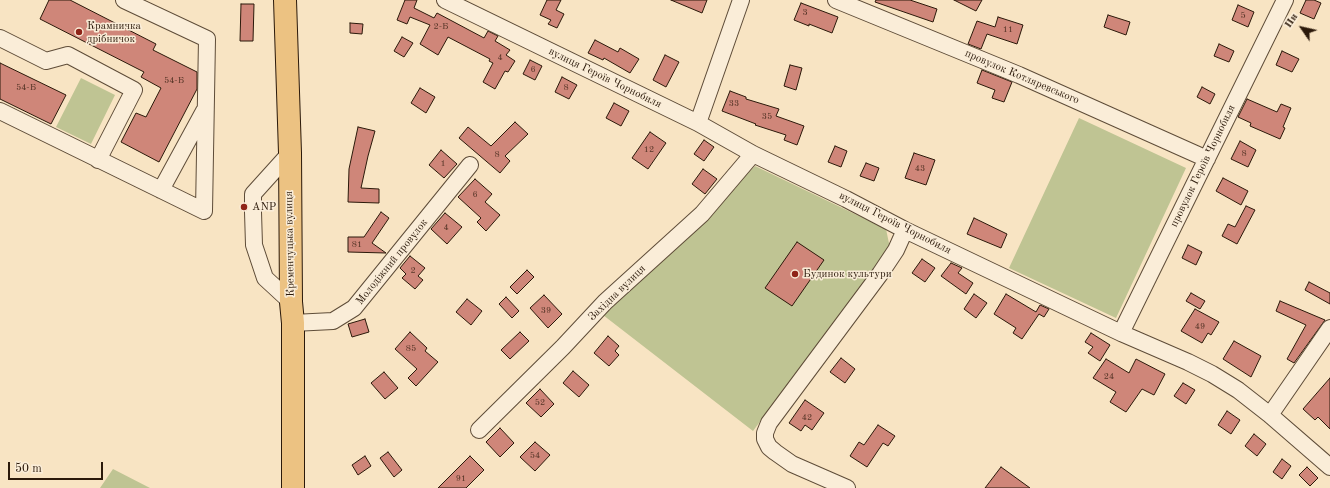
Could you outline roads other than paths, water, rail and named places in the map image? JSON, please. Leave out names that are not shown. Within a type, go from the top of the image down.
[{"type":"highway","name":"Кременчуцька вулиця","points":[[285,0],[290,153],[293,488]]},
{"type":"street","points":[[0,111],[204,211],[207,39],[124,0]]},
{"type":"street","name":"вулиця Героїв Чорнобиля","points":[[445,0],[698,123],[753,154],[846,199],[905,230],[1212,374],[1238,390],[1270,415],[1330,467]]},
{"type":"street","points":[[698,123],[741,0]]},
{"type":"street","name":"провулок Котляревського","points":[[836,0],[1019,75],[1207,159]]},
{"type":"street","name":"провулок Героїв Чорнобиля","points":[[1122,333],[1286,0]]},
{"type":"street","points":[[0,38],[46,61],[68,55],[134,90],[98,160]]},
{"type":"street","points":[[161,190],[206,108]]},
{"type":"street","points":[[290,153],[253,194],[253,212],[254,245],[265,278],[292,313]]},
{"type":"street","name":"Західна вулиця","points":[[479,430],[564,347],[605,302],[702,214],[753,154]]},
{"type":"street","name":"Молодіжний провулок","points":[[292,313],[333,321],[354,308],[470,165]]},
{"type":"street","points":[[847,488],[792,464],[769,447],[765,439],[765,433],[768,423],[880,274],[896,250],[905,230]]},
{"type":"street","points":[[1270,415],[1330,328]]},
{"type":"place","name":"Крамничка дрібничок","points":[[79,32]]},
{"type":"place","name":"ANP","points":[[244,207]]},
{"type":"place","name":"Будинок культури","points":[[795,274]]}]
